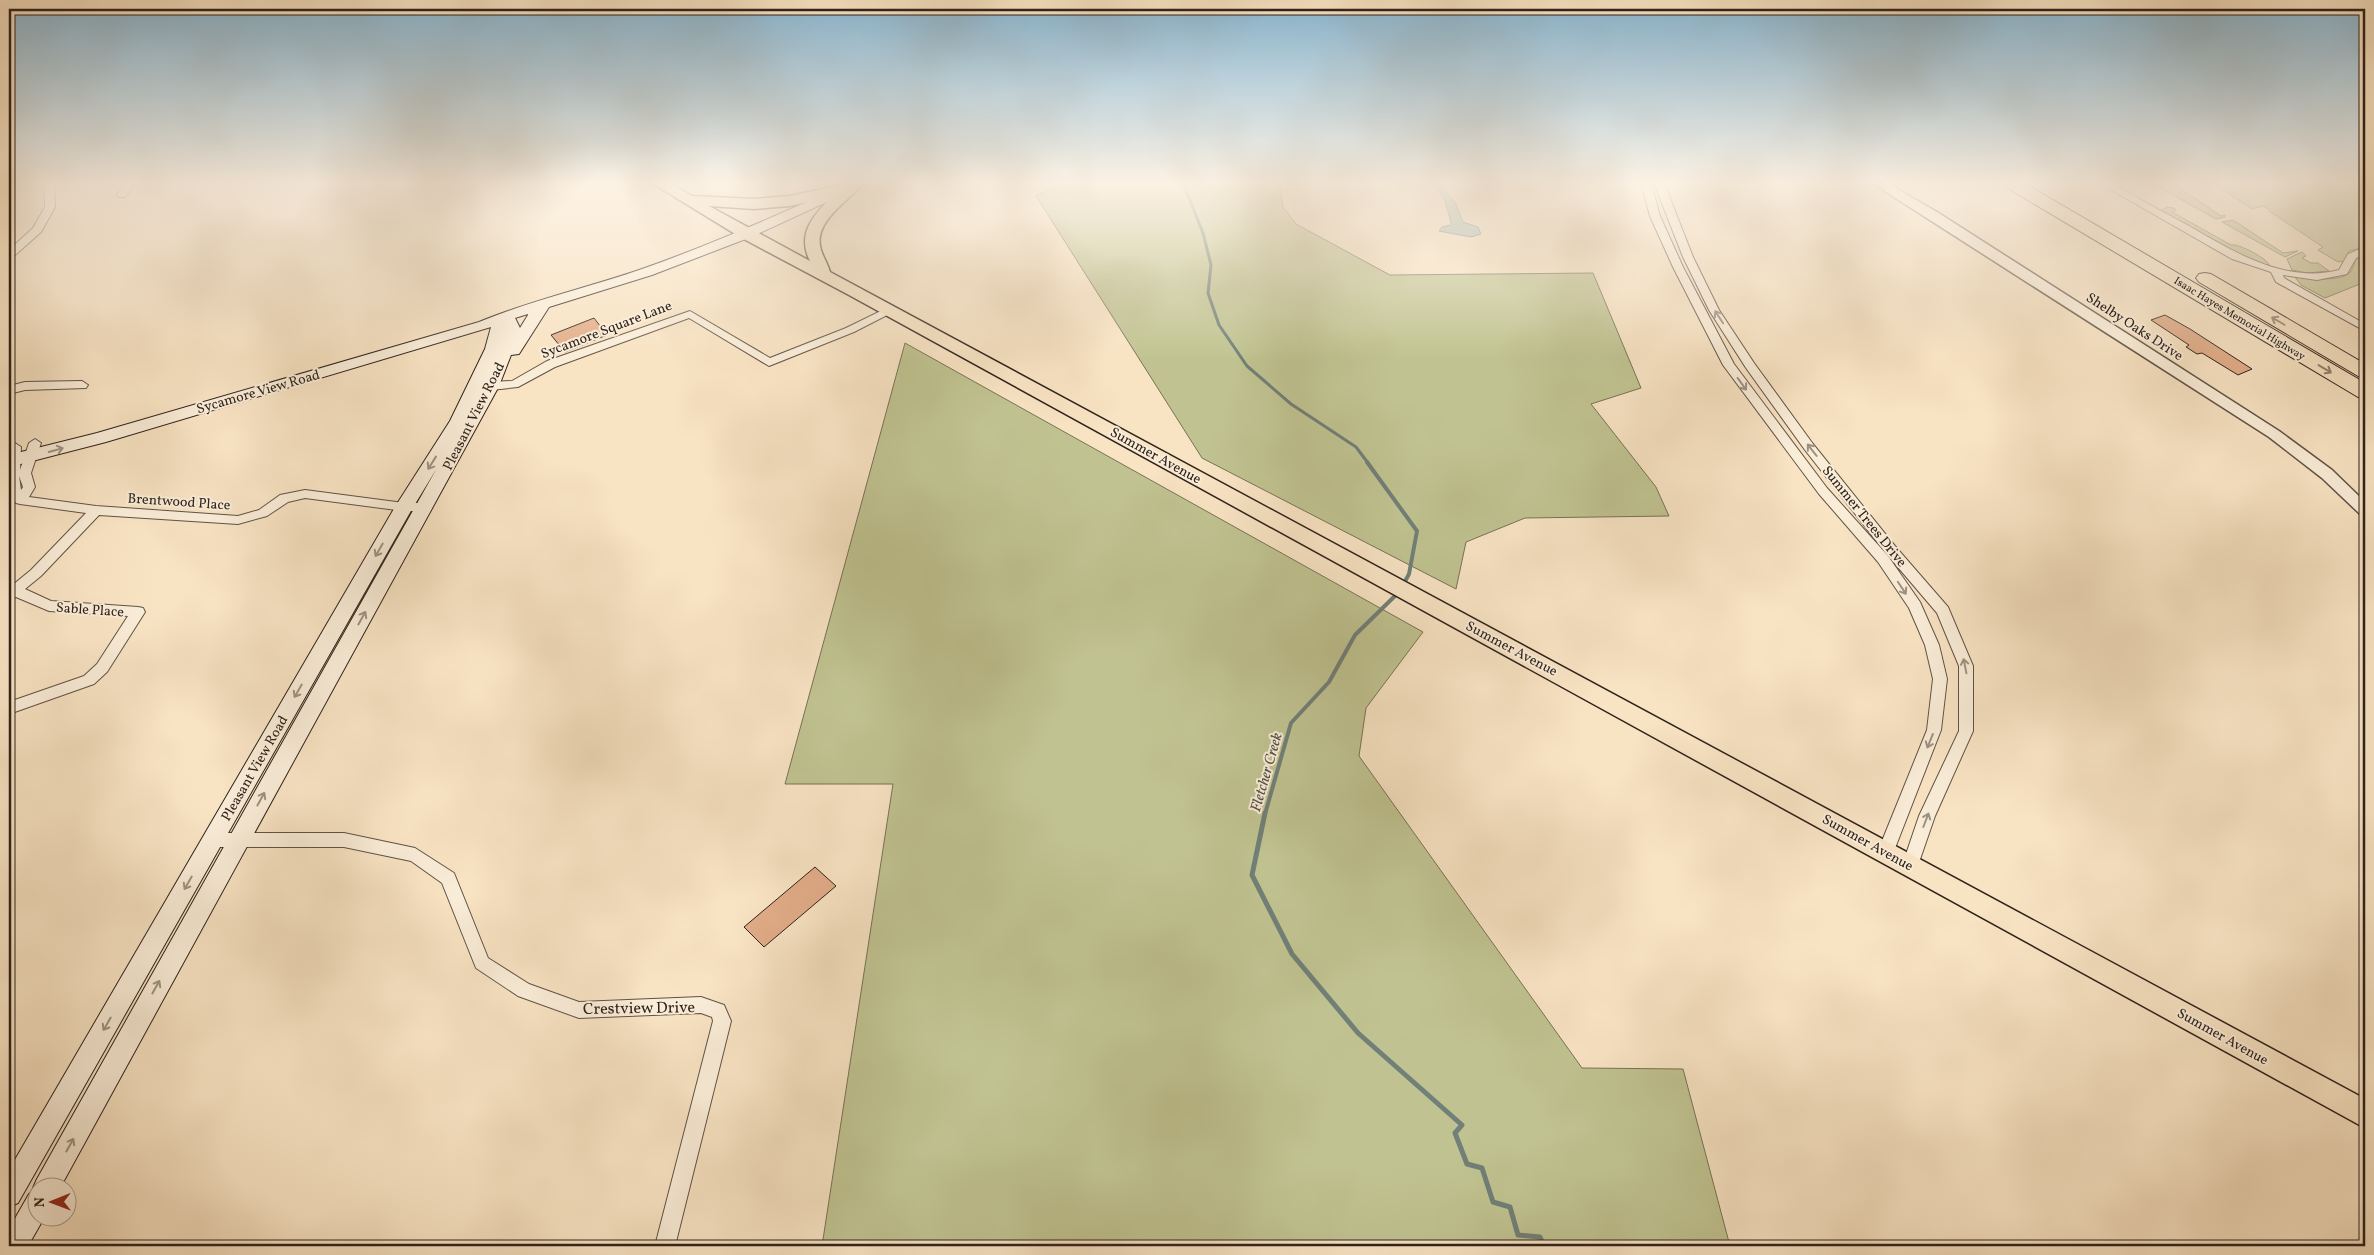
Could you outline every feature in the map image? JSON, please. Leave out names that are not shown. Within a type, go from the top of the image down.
[{"type":"highway","name":"Isaac Hayes Memorial Highway","points":[[2111,242],[2365,392]]},
{"type":"highway","name":"Isaac Hayes Memorial Highway","points":[[2142,242],[2365,372]]},
{"type":"main road","name":"Sycamore View Road","points":[[19,453],[484,325],[545,303],[647,272],[726,242]]},
{"type":"main road","name":"Summer Avenue","points":[[761,242],[1886,851],[1910,866],[2365,1114]]},
{"type":"main road","points":[[812,242],[812,248],[820,261],[823,274]]},
{"type":"main road","points":[[494,378],[507,364],[524,331],[545,303]]},
{"type":"main road","name":"Pleasant View Road","points":[[52,1178],[237,841],[425,507],[494,378],[512,330],[506,316]]},
{"type":"main road","name":"Pleasant View Road","points":[[9,1194],[404,508],[458,421],[494,349],[496,332],[506,316]]},
{"type":"main road","points":[[316,660],[338,661]]},
{"type":"main road","points":[[14,1246],[28,1221]]},
{"type":"street","points":[[9,255],[24,242]]},
{"type":"street","name":"Summer Trees Drive","points":[[1667,242],[1728,365],[1782,438],[1839,509],[1883,559],[1915,606],[1932,645],[1940,679],[1934,730],[1886,851]]},
{"type":"street","name":"Summer Trees Drive","points":[[1682,242],[1714,310],[1755,373],[1856,506],[1943,611],[1966,666],[1966,731],[1927,816],[1910,866]]},
{"type":"street","name":"Shelby Oaks Drive","points":[[1975,242],[2274,434],[2327,474],[2365,510]]},
{"type":"street","points":[[2208,242],[2236,257],[2275,270],[2310,276],[2343,272],[2354,254],[2365,250]]},
{"type":"street","points":[[2275,270],[2280,280],[2365,328]]},
{"type":"street","name":"Sycamore Square Lane","points":[[494,378],[514,384],[551,364],[690,314],[769,362],[850,330],[889,310]]},
{"type":"street","points":[[9,390],[25,386],[82,385]]},
{"type":"street","name":"Brentwood Place","points":[[19,453],[12,483],[17,499],[96,510],[238,520],[264,513],[284,498],[305,494],[404,508],[425,507]]},
{"type":"street","points":[[1839,509],[1856,506]]},
{"type":"street","points":[[12,593],[36,574],[96,510]]},
{"type":"street","name":"Sable Place","points":[[9,708],[89,680],[102,668],[138,612],[49,606],[12,593]]},
{"type":"street","name":"Crestview Drive","points":[[212,840],[344,840],[415,855],[448,878],[482,963],[524,990],[579,1010],[701,1005],[718,1011],[722,1021],[665,1246]]},
{"type":"green space","points":[[1065,242],[1328,242],[1390,275],[1593,273],[1641,388],[1591,404],[1656,487],[1669,516],[1525,518],[1466,542],[1456,589],[1202,458]]},
{"type":"green space","points":[[2210,242],[2225,242],[2231,245],[2240,246],[2264,259],[2269,265],[2258,264]]},
{"type":"green space","points":[[2257,242],[2266,242],[2283,253],[2298,251],[2285,257]]},
{"type":"green space","points":[[2315,242],[2365,242],[2365,247],[2349,251],[2344,261],[2338,262],[2318,250],[2323,247]]},
{"type":"green space","points":[[2302,252],[2306,256],[2302,258],[2311,263],[2318,263],[2329,271],[2307,273],[2292,270],[2287,259]]},
{"type":"green space","points":[[2358,257],[2365,261],[2365,282],[2325,298],[2301,285],[2295,277],[2324,279],[2341,277],[2351,271]]},
{"type":"green space","points":[[905,343],[1423,632],[1366,708],[1359,756],[1582,1068],[1683,1069],[1730,1246],[822,1246],[893,784],[785,784]]},
{"type":"building","points":[[2165,315],[2252,369],[2238,375],[2202,353],[2197,354],[2186,347],[2189,345],[2151,320]]},
{"type":"building","points":[[594,318],[607,335],[565,352],[551,335]]},
{"type":"building","points":[[815,867],[836,886],[764,947],[744,927]]},
{"type":"waterway","name":"Fletcher Creek","points":[[1205,242],[1211,265],[1208,293],[1219,325],[1247,366],[1291,404],[1356,447],[1368,463]]},
{"type":"waterway","name":"Fletcher Creek","points":[[1367,462],[1417,531],[1409,574],[1403,585]]},
{"type":"waterway","name":"Fletcher Creek","points":[[1265,814],[1291,723],[1329,682],[1355,635],[1398,593]]},
{"type":"waterway","name":"Fletcher Creek","points":[[1265,813],[1252,875],[1292,954],[1358,1033],[1462,1125],[1455,1133],[1467,1164],[1482,1168],[1493,1202],[1510,1207],[1518,1235],[1540,1237],[1544,1246]]}]
